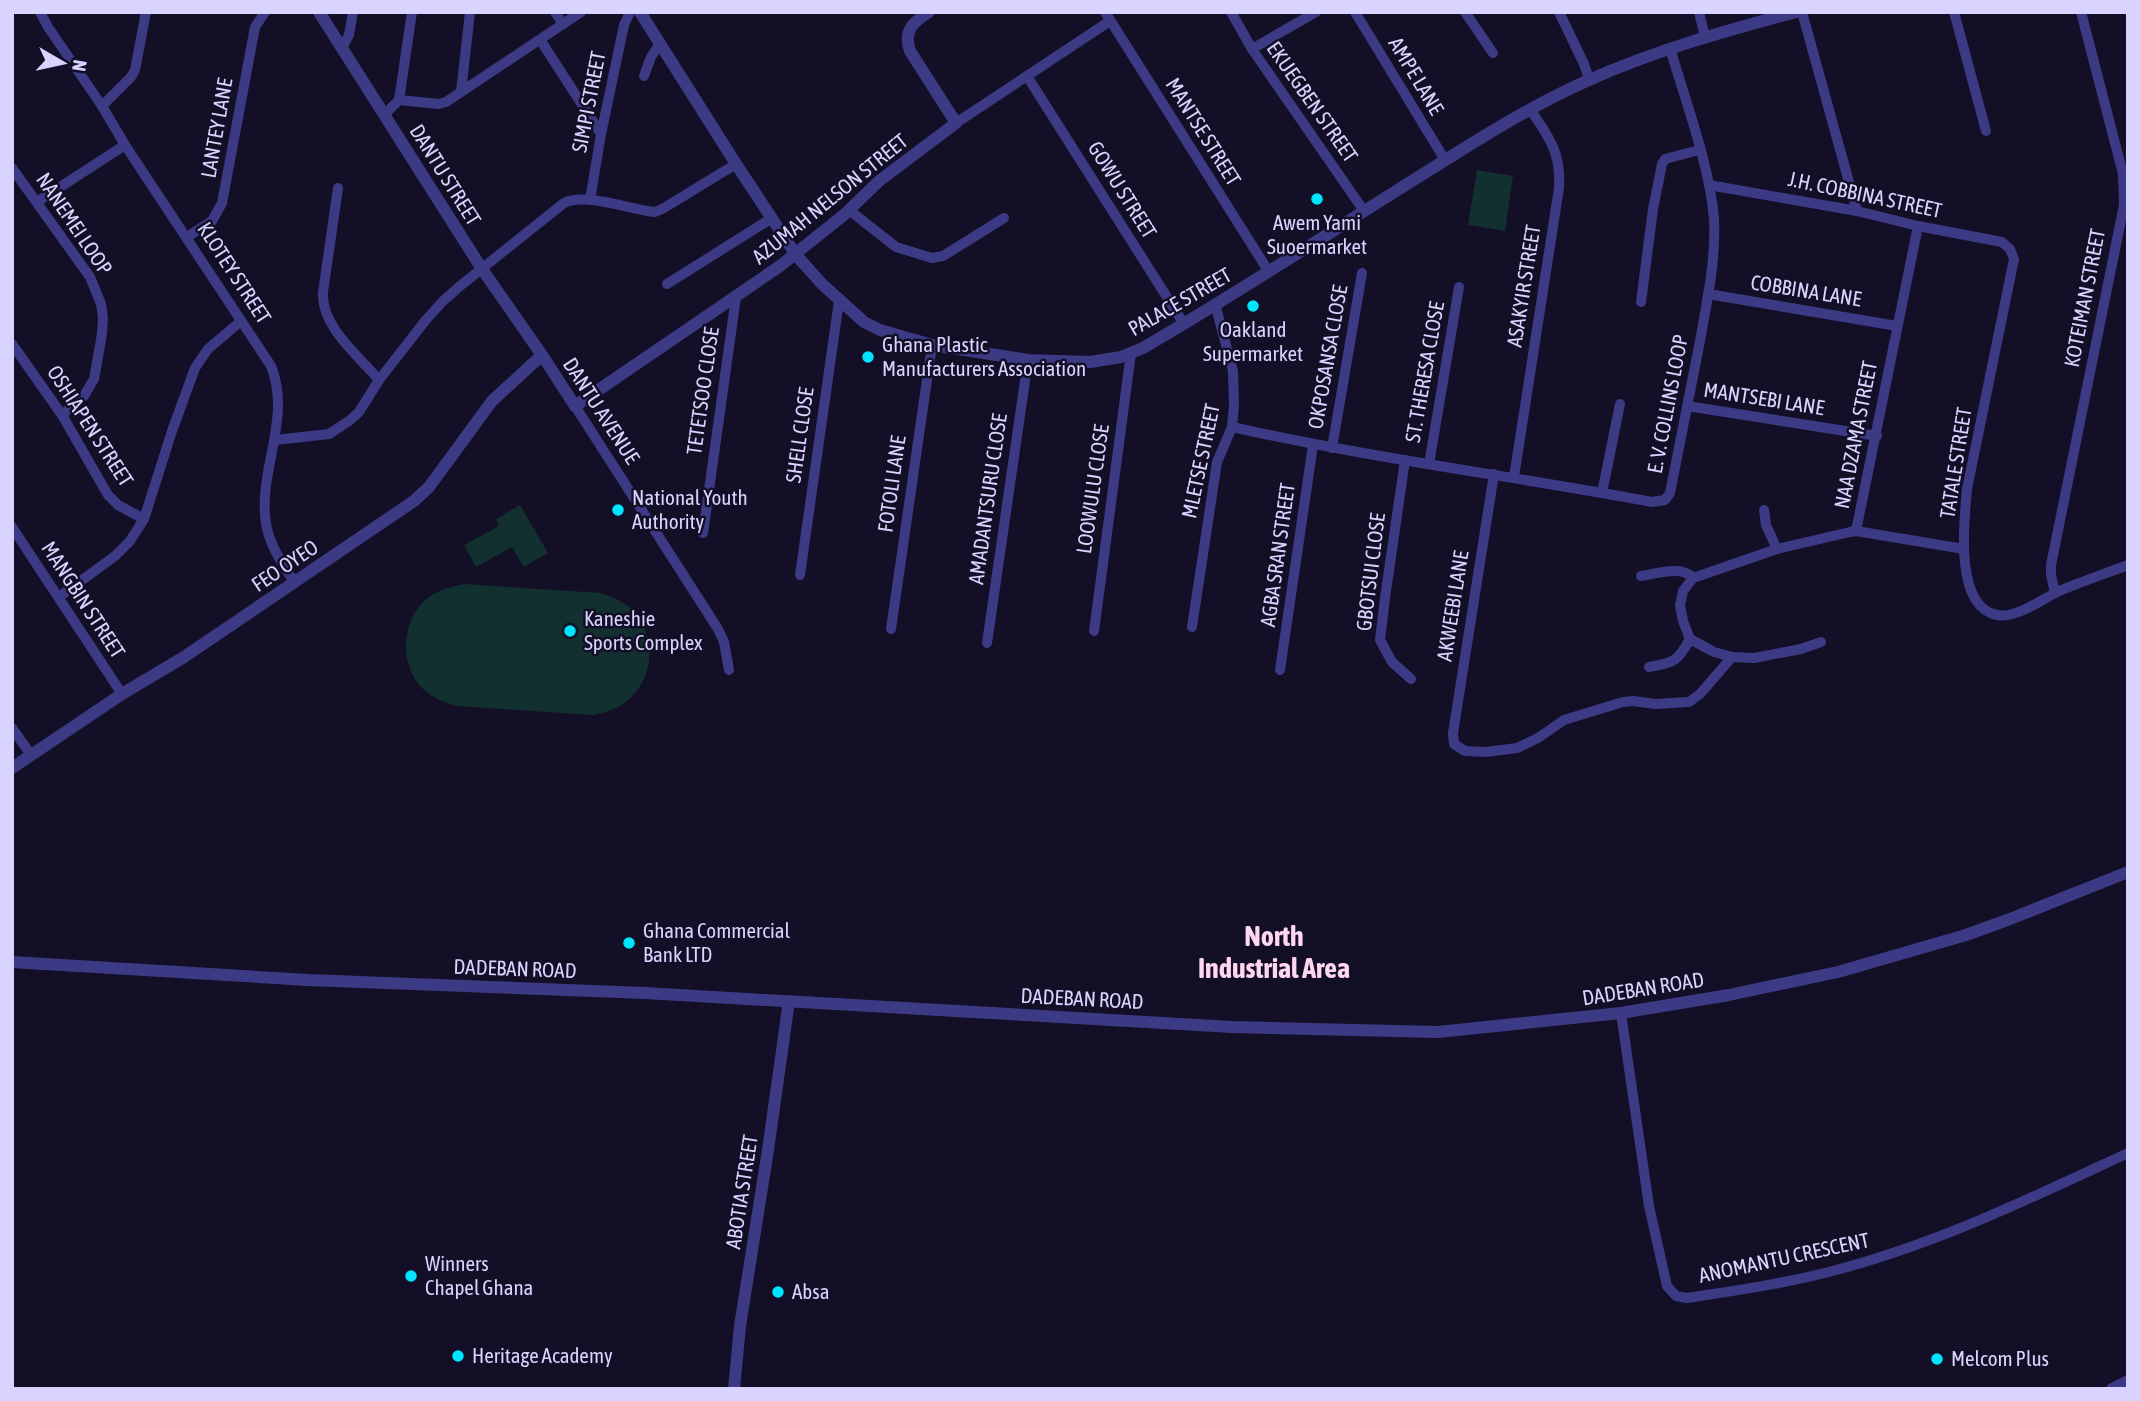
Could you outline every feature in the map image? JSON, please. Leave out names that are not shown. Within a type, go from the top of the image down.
[{"type":"street","name":"KLOTEY STREET","points":[[40,12],[270,363],[275,377],[278,415],[265,515],[271,541],[295,583]]},
{"type":"street","points":[[102,106],[135,70],[146,12]]},
{"type":"street","name":"LANTEY LANE","points":[[187,237],[212,221],[222,203],[255,27],[265,12]]},
{"type":"street","name":"DANTU STREET","points":[[319,12],[482,269],[542,355]]},
{"type":"street","points":[[342,48],[349,34],[353,12]]},
{"type":"street","points":[[384,115],[399,100],[412,12]]},
{"type":"street","points":[[461,92],[470,12]]},
{"type":"street","points":[[555,12],[563,24]]},
{"type":"street","points":[[399,100],[441,104],[541,41],[581,12]]},
{"type":"street","name":"SIMPI STREET","points":[[590,200],[624,25],[630,12]]},
{"type":"street","name":"PALACE STREET","points":[[640,12],[796,255],[839,301],[874,328],[932,345],[1028,360],[1085,362],[1112,359],[1131,353],[1184,324],[1445,160],[1530,109],[1589,79],[1670,48],[1796,12]]},
{"type":"street","points":[[929,12],[915,16],[908,32],[909,51],[956,123]]},
{"type":"street","name":"EKUEGBEN STREET","points":[[1231,12],[1252,49],[1364,211]]},
{"type":"street","points":[[1252,49],[1316,12]]},
{"type":"street","name":"AMPE LANE","points":[[1355,12],[1445,160]]},
{"type":"street","points":[[1465,12],[1493,53]]},
{"type":"street","points":[[1559,12],[1589,79]]},
{"type":"street","points":[[1699,12],[1705,37]]},
{"type":"street","points":[[1802,12],[1857,211]]},
{"type":"street","points":[[1954,12],[1986,131]]},
{"type":"street","name":"KOTEIMAN STREET","points":[[2055,593],[2051,565],[2125,189],[2081,12]]},
{"type":"street","name":"AZUMAH NELSON STREET","points":[[575,406],[796,255],[879,181],[956,123],[1027,76],[1107,17]]},
{"type":"street","name":"MANTSE STREET","points":[[1107,17],[1269,272]]},
{"type":"street","points":[[541,41],[601,134]]},
{"type":"street","points":[[644,76],[650,57],[660,44]]},
{"type":"street","name":"E. V. COLLINS LOOP","points":[[1232,427],[1314,445],[1652,502],[1665,500],[1670,493],[1687,406],[1708,295],[1714,244],[1709,185],[1670,48]]},
{"type":"street","name":"GOWU STREET","points":[[1027,76],[1184,324]]},
{"type":"street","name":"ASAKYIR STREET","points":[[1514,477],[1560,169],[1555,147],[1530,109]]},
{"type":"street","points":[[37,202],[125,145]]},
{"type":"street","points":[[1642,302],[1653,209],[1662,164],[1671,156],[1699,150]]},
{"type":"street","points":[[275,440],[329,434],[349,421],[359,412],[379,380],[425,321],[460,286],[564,203],[572,199],[590,200],[658,211],[736,164]]},
{"type":"street","name":"NANEMEI LOOP","points":[[12,168],[90,277],[99,296],[102,334],[94,379],[84,396],[62,415]]},
{"type":"street","name":"J.H. COBBINA STREET","points":[[1709,185],[1857,211],[2002,242],[2010,249]]},
{"type":"street","points":[[338,188],[326,271],[324,309],[330,324],[379,380]]},
{"type":"street","points":[[849,210],[892,244],[935,258],[943,256],[1004,218]]},
{"type":"street","points":[[667,284],[772,218]]},
{"type":"street","name":"NAA DZAMA STREET","points":[[1693,578],[1777,549],[1856,531],[1919,226]]},
{"type":"street","name":"TATALE STREET","points":[[2010,249],[2014,259],[1967,489],[1964,550],[1973,598],[1984,610],[1999,616],[2023,610],[2055,593],[2128,565]]},
{"type":"street","name":"OKPOSANSA CLOSE","points":[[1332,448],[1362,273]]},
{"type":"street","name":"ST. THERESA CLOSE","points":[[1429,464],[1459,287]]},
{"type":"street","name":"COBBINA LANE","points":[[1708,295],[1897,326]]},
{"type":"street","name":"TETETSOO CLOSE","points":[[703,533],[736,297]]},
{"type":"street","name":"SHELL CLOSE","points":[[800,575],[839,301]]},
{"type":"street","name":"MLETSE STREET","points":[[1192,627],[1217,463],[1232,427],[1233,371],[1215,304]]},
{"type":"street","points":[[59,597],[127,545],[144,519],[195,368],[208,349],[241,321]]},
{"type":"street","name":"OSHIAPEN STREET","points":[[12,344],[62,415],[108,495],[118,505],[144,519]]},
{"type":"street","name":"FOTOLI LANE","points":[[891,629],[932,345]]},
{"type":"street","name":"LOOWULU CLOSE","points":[[1094,631],[1131,353]]},
{"type":"street","name":"DANTU AVENUE","points":[[542,355],[718,628],[724,642],[729,670]]},
{"type":"street","name":"FEO OYEO","points":[[12,768],[295,583],[422,494],[492,401],[542,355]]},
{"type":"street","name":"AMADANTSURU CLOSE","points":[[987,643],[1028,360]]},
{"type":"street","points":[[1602,493],[1620,404]]},
{"type":"street","name":"MANTSEBI LANE","points":[[1687,406],[1877,436]]},
{"type":"street","name":"AGBA SRAN STREET","points":[[1280,670],[1314,445]]},
{"type":"street","name":"GBOTSUI CLOSE","points":[[1405,460],[1380,640],[1392,662],[1411,679]]},
{"type":"street","name":"AKWEEBI LANE","points":[[1494,474],[1453,733],[1454,744],[1465,751],[1486,752],[1517,748],[1538,738],[1564,720],[1608,705],[1633,701],[1655,704],[1689,702],[1700,694],[1732,657]]},
{"type":"street","points":[[1764,510],[1766,526],[1777,549]]},
{"type":"street","name":"MANGBIN STREET","points":[[12,527],[122,694]]},
{"type":"street","points":[[1856,531],[1964,550]]},
{"type":"street","points":[[1641,576],[1677,571],[1690,573],[1693,578],[1683,591],[1680,604],[1683,621],[1690,639],[1714,652],[1732,657],[1754,658],[1801,649],[1821,642]]},
{"type":"street","points":[[1649,667],[1677,659],[1690,639]]},
{"type":"street","points":[[12,728],[31,755]]},
{"type":"street","name":"DADEBAN ROAD","points":[[12,962],[308,980],[645,993],[1232,1027],[1438,1032],[1621,1013],[1729,995],[1838,972],[1966,935],[2128,872]]},
{"type":"street","name":"ABOTIA STREET","points":[[734,1389],[740,1326],[789,1001]]},
{"type":"street","name":"ANOMANTU CRESCENT","points":[[1621,1013],[1649,1206],[1667,1286],[1676,1296],[1687,1298],[1839,1270],[1952,1233],[2128,1153]]},
{"type":"street","points":[[2112,1389],[2128,1381]]},
{"type":"green space","points":[[1477,170],[1513,176],[1505,231],[1468,225]]},
{"type":"green space","points":[[520,505],[548,553],[524,567],[512,547],[476,567],[464,545],[499,526],[496,519]]},
{"type":"green space","points":[[464,584],[601,593],[619,601],[634,612],[641,622],[649,645],[647,669],[637,691],[612,710],[594,715],[456,706],[435,697],[423,689],[409,667],[406,642],[408,629],[420,606],[429,597],[441,590]]},
{"type":"place","name":"Awem Yami Suoermarket","points":[[1317,199]]},
{"type":"place","name":"Oakland Supermarket","points":[[1253,306]]},
{"type":"place","name":"Ghana Plastic Manufacturers Association","points":[[868,357]]},
{"type":"place","name":"National Youth Authority","points":[[618,510]]},
{"type":"place","name":"Kaneshie Sports Complex","points":[[570,631]]},
{"type":"place","name":"Ghana Commercial Bank LTD","points":[[629,943]]},
{"type":"place","name":"Winners Chapel Ghana","points":[[411,1276]]},
{"type":"place","name":"Absa","points":[[778,1292]]},
{"type":"place","name":"Heritage Academy","points":[[458,1356]]},
{"type":"place","name":"Melcom Plus","points":[[1937,1359]]},
{"type":"district","name":"North Industrial Area","points":[[1274,952]]}]
